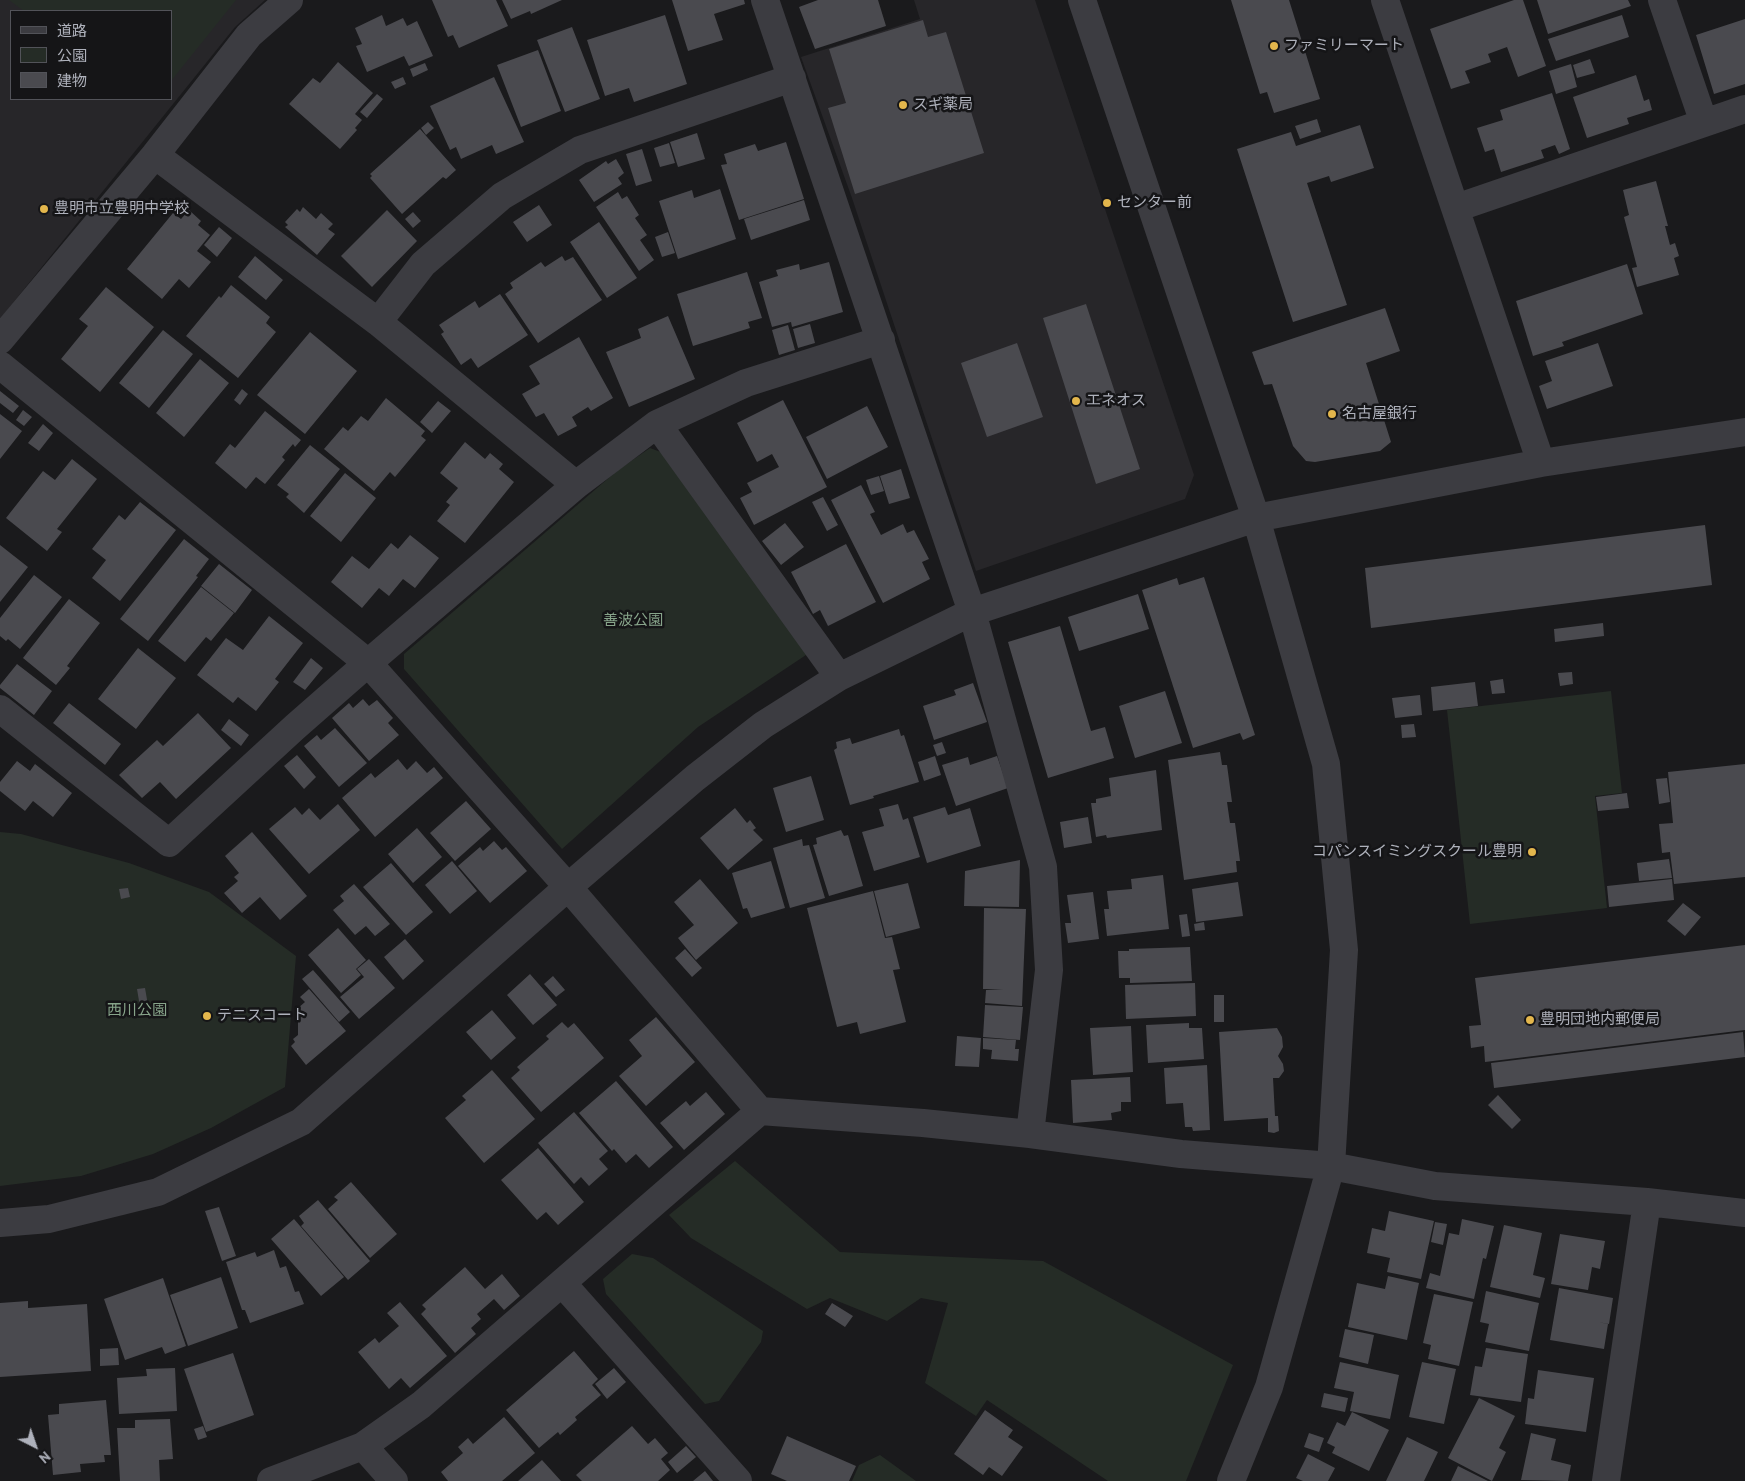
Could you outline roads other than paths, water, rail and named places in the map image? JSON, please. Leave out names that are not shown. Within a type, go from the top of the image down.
[{"type":"street","points":[[0,340],[156,155],[249,35],[289,0]]},
{"type":"street","points":[[765,0],[972,612],[1043,867],[1049,970],[1030,1134]]},
{"type":"street","points":[[1082,0],[1256,518],[1326,764],[1344,950],[1331,1166],[1269,1387],[1231,1481]]},
{"type":"street","points":[[1385,0],[1541,463]]},
{"type":"street","points":[[1662,0],[1704,123]]},
{"type":"street","points":[[378,322],[423,264],[502,196],[580,150],[792,78]]},
{"type":"street","points":[[1456,208],[1745,109]]},
{"type":"street","points":[[156,155],[378,322],[576,485]]},
{"type":"street","points":[[0,709],[169,843],[295,727],[368,663],[576,485],[657,424],[746,383],[880,340]]},
{"type":"street","points":[[0,364],[368,663],[568,888],[760,1111],[923,1123],[1030,1134],[1182,1154],[1331,1166],[1435,1186],[1647,1202],[1745,1212]]},
{"type":"street","points":[[657,424],[839,677]]},
{"type":"street","points":[[0,1223],[49,1219],[158,1192],[301,1122],[695,778],[763,725],[839,677],[972,612],[1256,518],[1541,463],[1745,432]]},
{"type":"street","points":[[271,1481],[363,1446],[422,1406],[760,1111]]},
{"type":"street","points":[[1610,1481],[1606,1481],[1647,1202]]},
{"type":"street","points":[[562,1283],[738,1481]]},
{"type":"street","points":[[363,1446],[394,1481]]},
{"type":"place","name":"ファミリーマート","points":[[1274,46]]},
{"type":"place","name":"スギ薬局","points":[[903,105]]},
{"type":"place","name":"センター前","points":[[1107,203]]},
{"type":"place","name":"豊明市立豊明中学校","points":[[44,209]]},
{"type":"place","name":"エネオス","points":[[1076,401]]},
{"type":"place","name":"名古屋銀行","points":[[1332,414]]},
{"type":"place","name":"コパンスイミングスクール豊明","points":[[1532,852]]},
{"type":"place","name":"テニスコート","points":[[207,1016]]},
{"type":"place","name":"豊明団地内郵便局","points":[[1530,1020]]},
{"type":"park label","name":"善波公園","points":[[633,621]]},
{"type":"park label","name":"西川公園","points":[[137,1011]]}]
